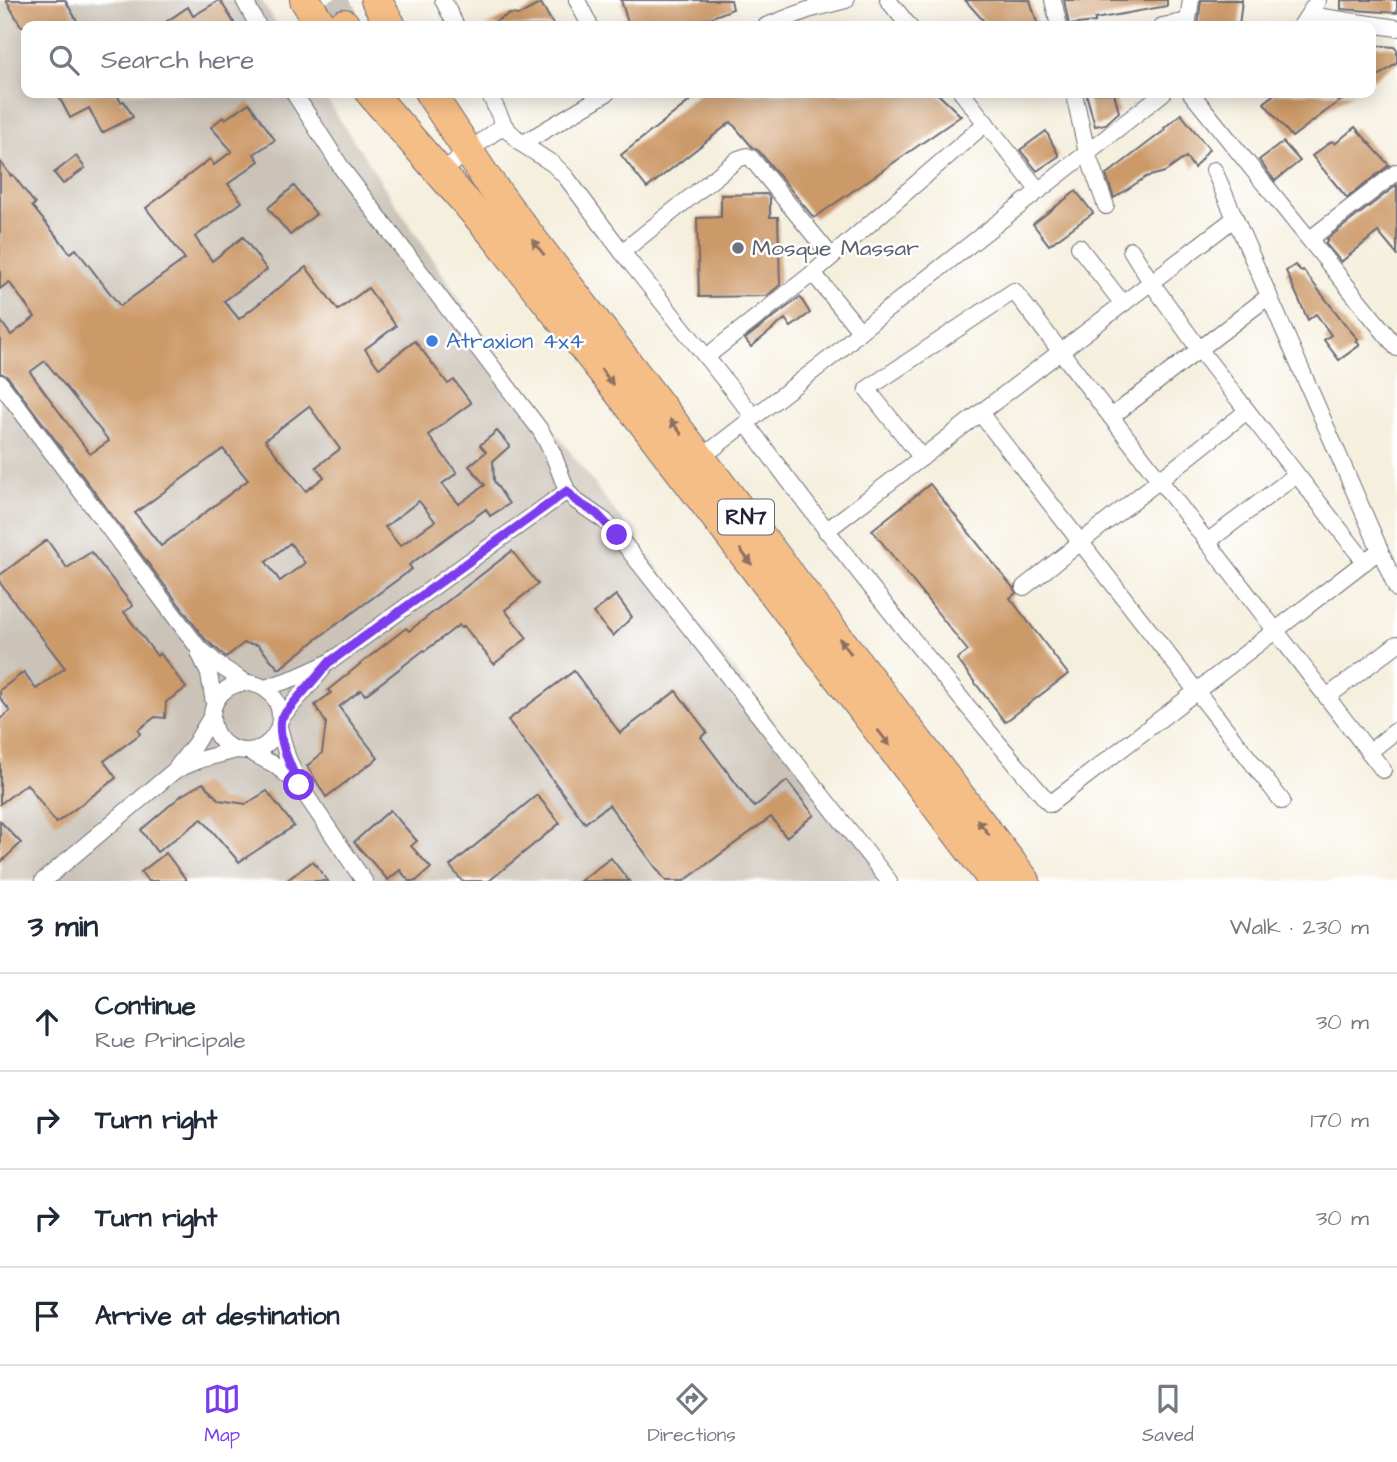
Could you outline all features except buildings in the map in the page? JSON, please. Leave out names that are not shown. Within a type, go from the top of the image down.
[{"type":"highway","points":[[306,0],[353,20]]},
{"type":"highway","points":[[375,98],[441,172]]},
{"type":"highway","name":"RN7","points":[[394,98],[441,172],[691,466],[1025,881]]},
{"type":"highway","name":"RN7","points":[[419,98],[468,152],[691,466],[994,881]]},
{"type":"highway","points":[[433,98],[468,152]]},
{"type":"street","points":[[244,0],[255,21]]},
{"type":"street","points":[[443,0],[454,21]]},
{"type":"street","points":[[577,0],[588,21]]},
{"type":"street","points":[[776,21],[807,5],[846,0]]},
{"type":"street","points":[[888,0],[905,21]]},
{"type":"street","points":[[1053,0],[1058,21]]},
{"type":"street","points":[[1188,21],[1191,0]]},
{"type":"street","points":[[1305,21],[1318,0]]},
{"type":"street","points":[[1376,26],[1397,28]]},
{"type":"street","points":[[297,98],[343,170],[541,431],[567,491],[576,501],[597,514],[617,535],[889,881]]},
{"type":"street","points":[[491,98],[504,125],[522,144],[553,164],[566,177],[706,357],[826,531],[936,669],[1050,804],[1380,550]]},
{"type":"street","points":[[522,144],[599,98]]},
{"type":"street","points":[[966,98],[1039,191]]},
{"type":"street","points":[[1075,98],[1087,153],[1106,206]]},
{"type":"street","points":[[691,466],[1157,98]]},
{"type":"street","points":[[1195,98],[1397,348]]},
{"type":"street","points":[[706,357],[813,272],[986,123]]},
{"type":"street","points":[[441,172],[504,125]]},
{"type":"street","points":[[622,251],[738,159],[747,156],[831,256]]},
{"type":"street","points":[[1214,170],[1397,589]]},
{"type":"street","points":[[1310,239],[1397,172]]},
{"type":"street","points":[[826,531],[1235,218]]},
{"type":"street","points":[[1079,247],[1123,304]]},
{"type":"street","points":[[1131,250],[1199,349],[1365,562]]},
{"type":"street","points":[[813,272],[860,331]]},
{"type":"street","points":[[922,458],[867,389],[1014,291],[1383,770]]},
{"type":"street","points":[[1111,416],[1269,296]]},
{"type":"street","points":[[0,383],[197,646],[220,666],[245,682]]},
{"type":"street","points":[[1024,587],[1247,411]]},
{"type":"street","points":[[980,413],[1282,801]]},
{"type":"street","points":[[1207,542],[1296,475]]},
{"type":"street","points":[[265,688],[328,663],[567,491]]},
{"type":"street","points":[[1327,697],[1397,644]]},
{"type":"street","points":[[197,646],[209,674],[213,728],[219,738],[227,745],[275,765],[299,785]]},
{"type":"street","points":[[174,771],[202,759],[258,749],[267,744],[280,722],[328,663]]},
{"type":"street","points":[[43,881],[174,771],[195,744],[219,694],[245,682],[256,683],[265,688],[277,701],[288,756],[299,785],[364,881]]},
{"type":"street","points":[[1369,752],[1397,730]]},
{"type":"shaded area","points":[[0,0],[261,0],[275,21],[21,21],[21,98],[325,98],[489,344],[893,881],[0,881]]},
{"type":"tunnel","points":[[331,0],[342,21]]},
{"type":"place","name":"Mosque Massar","points":[[738,248]]},
{"type":"place","name":"Atraxion 4x4","points":[[432,341]]},
{"type":"route","points":[[299,785],[283,742],[279,727],[281,718],[328,663],[567,491],[576,501],[605,521],[617,535]]}]
